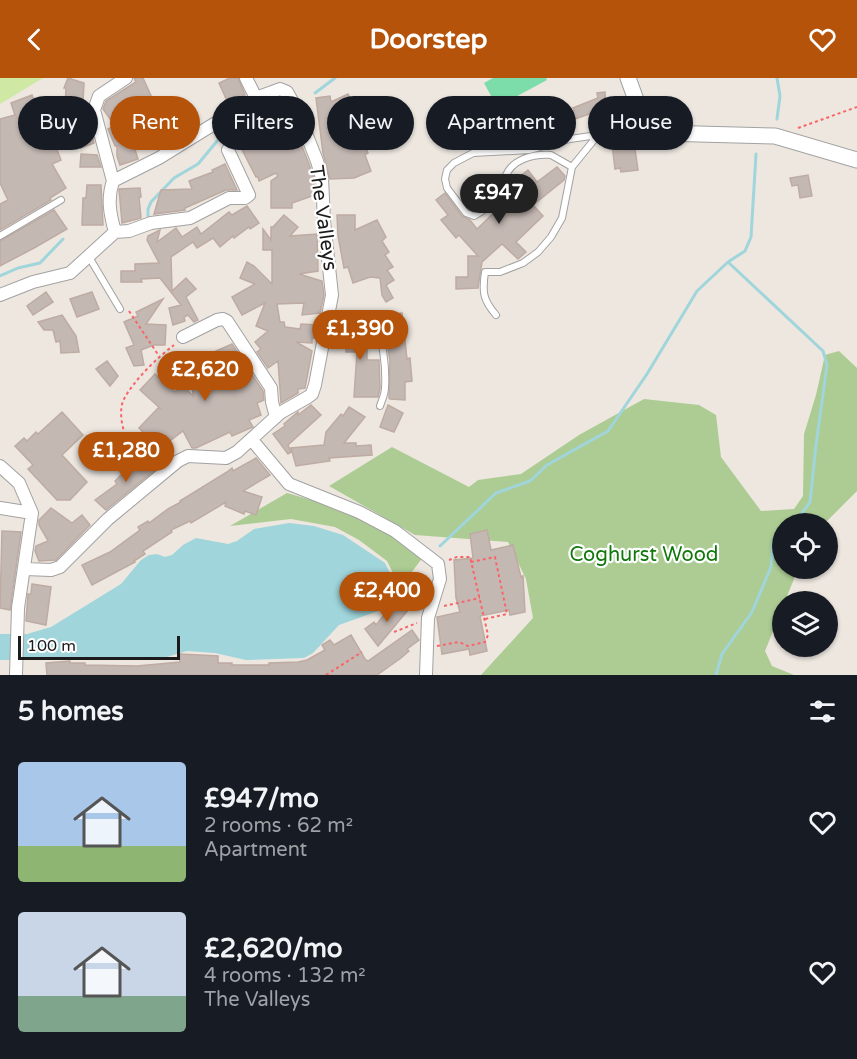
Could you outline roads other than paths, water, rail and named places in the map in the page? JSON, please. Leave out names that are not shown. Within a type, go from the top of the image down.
[{"type":"street","points":[[115,232],[109,211],[109,193],[113,181],[94,110],[99,96],[126,78]]},
{"type":"street","points":[[246,78],[255,96]]},
{"type":"street","points":[[628,78],[635,96]]},
{"type":"street","name":"The Valleys","points":[[261,96],[280,89],[287,92],[289,96]]},
{"type":"street","points":[[113,181],[159,158],[212,125]]},
{"type":"street","points":[[693,134],[775,136],[857,160]]},
{"type":"street","points":[[0,295],[33,282],[70,273],[115,232],[129,231],[151,223],[190,218],[229,198],[245,198],[249,195],[228,150]]},
{"type":"street","name":"The Valleys","points":[[25,568],[51,570],[60,567],[108,519],[178,460],[188,456],[226,458],[252,440],[276,417],[312,394],[332,295],[322,178],[313,150]]},
{"type":"street","points":[[183,337],[217,320],[227,321],[271,388],[276,417]]},
{"type":"street","points":[[252,440],[289,484],[359,512],[395,531],[438,564],[440,579],[429,614],[426,673]]},
{"type":"street","points":[[0,466],[20,483],[32,513],[18,608],[16,671]]},
{"type":"street","points":[[0,508],[32,513]]},
{"type":"lane","points":[[572,167],[551,155],[517,161],[512,164],[505,177],[502,192],[482,213],[474,216],[466,213],[447,188],[445,179],[447,170],[454,163],[474,153],[529,150],[588,136]]},
{"type":"lane","points":[[496,315],[486,304],[483,287],[485,272],[500,272],[523,263],[538,252],[551,237],[562,218],[572,167],[588,147]]},
{"type":"lane","points":[[0,237],[61,200]]},
{"type":"lane","points":[[89,257],[120,309]]},
{"type":"lane","points":[[328,316],[368,320],[376,326],[382,349],[385,380],[385,390],[380,406]]},
{"type":"water","points":[[289,523],[314,526],[343,535],[385,563],[395,583],[394,597],[378,611],[339,625],[313,653],[304,658],[246,660],[215,653],[187,651],[160,659],[0,660],[0,634],[27,634],[51,627],[121,584],[141,560],[149,555],[157,554],[165,557],[172,555],[183,545],[196,538],[228,544],[237,541],[254,529]]},
{"type":"waterway","points":[[315,93],[335,78]]},
{"type":"waterway","points":[[777,78],[780,96],[777,119]]},
{"type":"waterway","points":[[148,216],[151,202],[174,178],[198,164],[212,147]]},
{"type":"waterway","points":[[440,546],[496,493],[530,481],[547,465],[608,431],[647,374],[697,291],[728,262],[745,251],[751,237],[756,154]]},
{"type":"waterway","points":[[0,276],[18,268],[40,263],[63,239]]},
{"type":"waterway","points":[[728,262],[823,351],[827,365],[810,502],[802,513]]},
{"type":"waterway","points":[[716,675],[722,654],[752,612],[771,567],[772,555]]},
{"type":"park label","name":"Coghurst Wood","points":[[644,555]]}]
